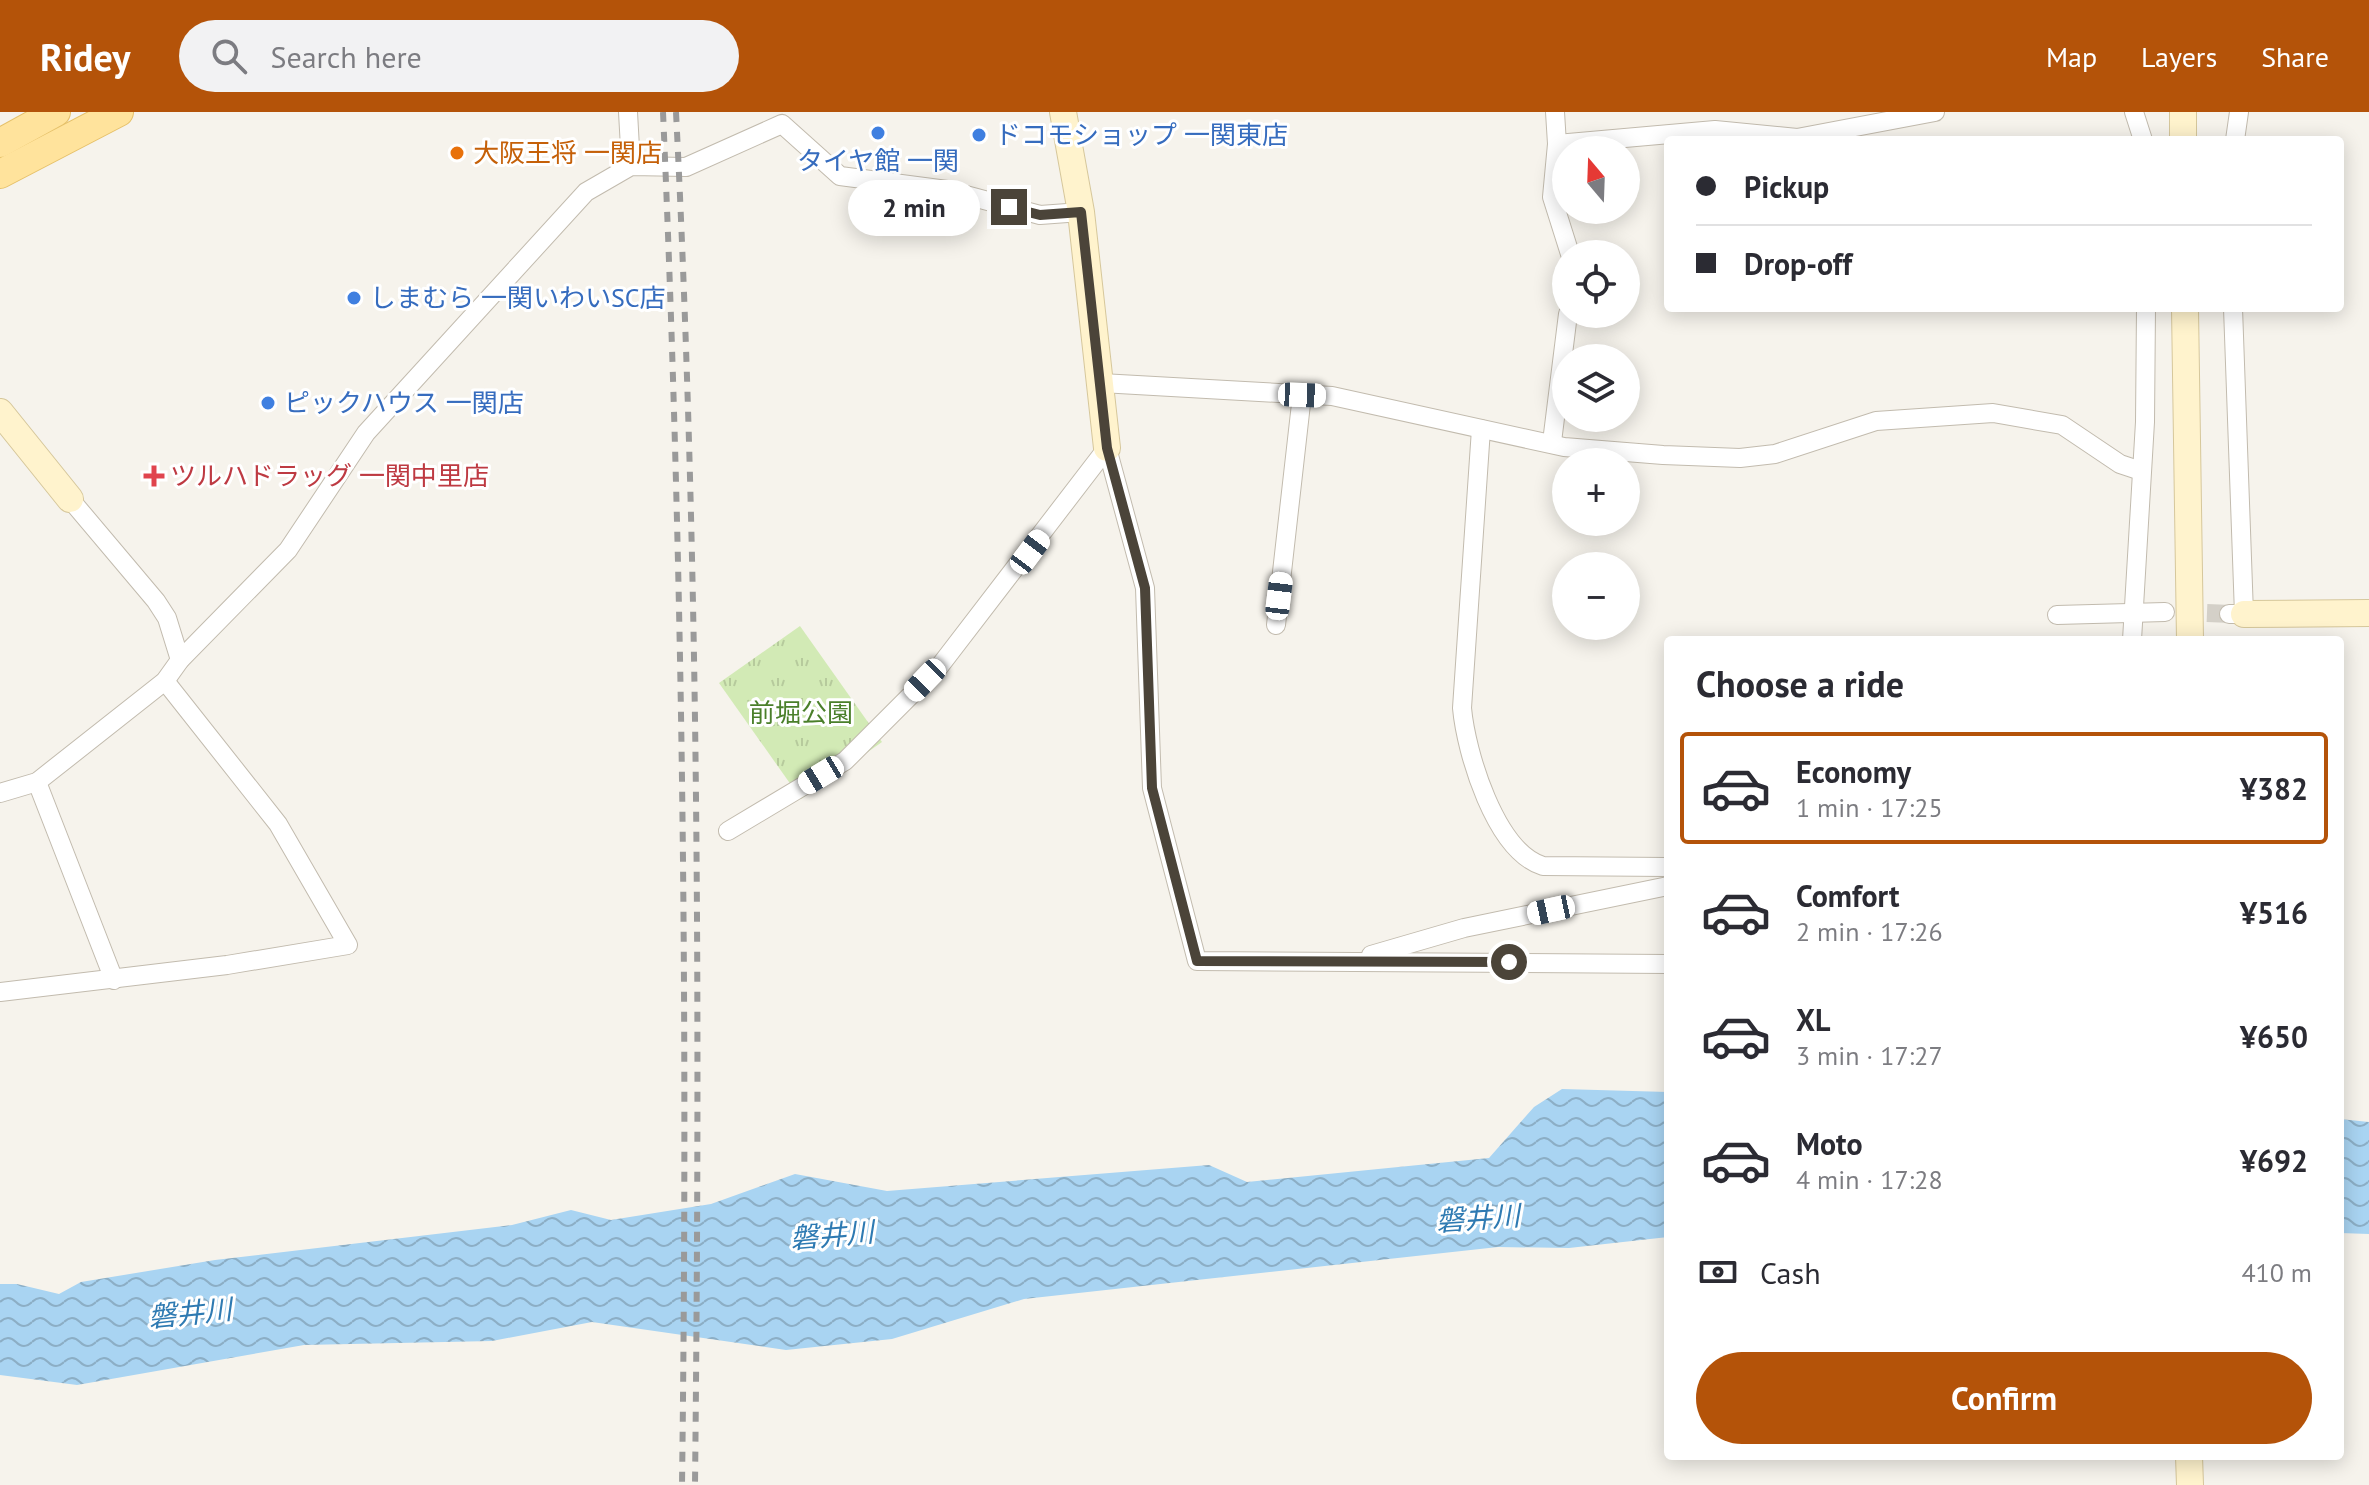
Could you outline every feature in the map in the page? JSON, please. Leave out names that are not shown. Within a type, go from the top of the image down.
[{"type":"main road","points":[[0,143],[56,112]]},
{"type":"main road","points":[[0,174],[119,112]]},
{"type":"street","points":[[628,112],[631,166]]},
{"type":"street","points":[[1063,112],[1081,212],[1090,320],[1101,383],[1107,448],[1145,588],[1152,788],[1197,961],[1664,964]]},
{"type":"street","points":[[1555,112],[1556,136]]},
{"type":"street","points":[[1808,136],[1935,112]]},
{"type":"street","points":[[2134,112],[2142,136]]},
{"type":"street","points":[[2183,112],[2183,136]]},
{"type":"street","points":[[2236,136],[2239,112]]},
{"type":"street","points":[[0,793],[37,782],[165,681],[180,660],[288,550],[366,433],[582,197],[631,166],[686,167],[782,124],[840,176],[947,190],[1040,215],[1081,212]]},
{"type":"street","points":[[1640,137],[1715,130],[1776,136]]},
{"type":"street","points":[[2132,636],[2146,312]]},
{"type":"street","points":[[2185,312],[2190,636]]},
{"type":"street","points":[[2233,312],[2237,614],[2369,613]]},
{"type":"street","points":[[1552,442],[1566,328]]},
{"type":"street","points":[[1101,383],[1332,396],[1552,442],[1663,455],[1740,458],[1775,454],[1876,421],[1993,413],[2062,425],[2120,464],[2141,471]]},
{"type":"street","points":[[1276,625],[1302,395]]},
{"type":"street","points":[[0,412],[156,601],[167,618],[180,660]]},
{"type":"street","points":[[1481,429],[1462,708],[1465,738],[1486,797],[1514,848],[1530,862],[1543,866],[1664,867]]},
{"type":"street","points":[[728,831],[845,761],[939,667],[1107,448]]},
{"type":"street","points":[[2057,615],[2165,612]]},
{"type":"street","points":[[0,992],[114,980],[348,945],[278,824],[165,681]]},
{"type":"street","points":[[37,782],[114,980]]},
{"type":"street","points":[[1351,961],[1464,928],[1664,887]]},
{"type":"street","points":[[2189,1460],[2190,1485]]},
{"type":"green space","name":"前堀公園","points":[[800,626],[882,742],[801,799],[719,683]]},
{"type":"water","name":"磐井川","points":[[1562,1089],[1664,1092],[1664,1237],[1569,1248],[1498,1247],[1024,1299],[892,1339],[786,1350],[592,1322],[492,1341],[304,1345],[77,1385],[0,1375],[0,1284],[17,1284],[59,1294],[81,1282],[215,1260],[512,1225],[571,1210],[611,1220],[711,1204],[795,1174],[887,1191],[1209,1165],[1247,1182],[1489,1158],[1534,1107]]},
{"type":"water","points":[[2344,1119],[2369,1122],[2369,1234],[2344,1233]]},
{"type":"tunnel","points":[[2180,612],[2229,614]]},
{"type":"railway","points":[[663,112],[675,455],[682,798],[682,1485]]},
{"type":"railway","points":[[676,112],[684,283],[696,798],[695,1485]]},
{"type":"place","name":"タイヤ館 一関","points":[[878,133]]},
{"type":"place","name":"ドコモショップ 一関東店","points":[[979,135]]},
{"type":"place","name":"大阪王将 一関店","points":[[457,153]]},
{"type":"place","name":"しまむら 一関いわいSC店","points":[[354,298]]},
{"type":"place","name":"ピックハウス 一関店","points":[[268,403]]},
{"type":"place","name":"ツルハドラッグ 一関中里店","points":[[154,476]]},
{"type":"route","points":[[1009,207],[1040,215],[1081,212],[1090,320],[1101,383],[1107,448],[1145,588],[1152,788],[1197,961],[1509,962]]}]
